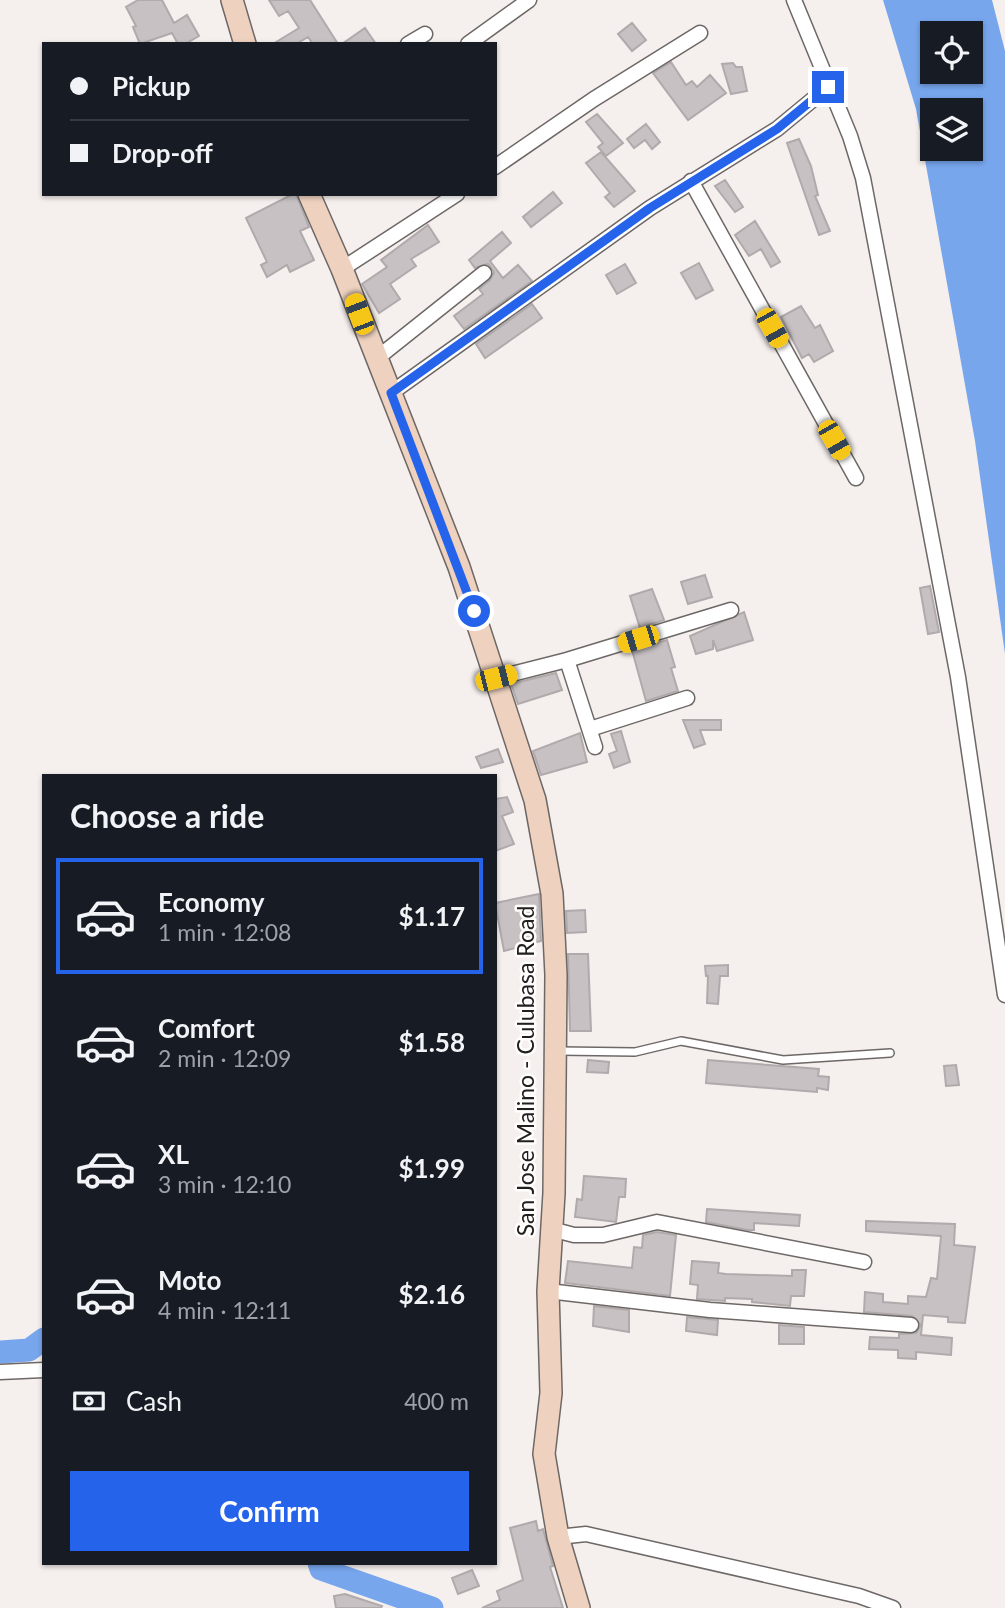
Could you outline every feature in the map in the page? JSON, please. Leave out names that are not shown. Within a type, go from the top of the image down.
[{"type":"street","points":[[232,0],[244,42]]},
{"type":"street","points":[[471,42],[529,0]]},
{"type":"street","points":[[794,0],[850,136],[863,178],[958,677],[1005,995]]},
{"type":"street","points":[[497,166],[594,99],[700,33]]},
{"type":"street","points":[[411,42],[425,34]]},
{"type":"street","points":[[391,393],[453,351],[550,276],[691,181],[777,129],[828,87]]},
{"type":"street","points":[[691,181],[856,478]]},
{"type":"street","name":"San Jose Malino - Culubasa Road","points":[[310,196],[342,269],[459,567],[535,800],[552,894],[556,975],[548,1291],[551,1393],[544,1454],[558,1537],[579,1608]]},
{"type":"street","points":[[342,269],[454,196]]},
{"type":"street","points":[[376,359],[484,273]]},
{"type":"street","points":[[496,678],[567,660],[731,610]]},
{"type":"street","points":[[567,660],[595,747]]},
{"type":"street","points":[[590,729],[687,698]]},
{"type":"street","points":[[551,1229],[573,1235],[603,1235],[657,1222],[864,1262]]},
{"type":"street","points":[[548,1291],[710,1310],[911,1325]]},
{"type":"street","points":[[0,1372],[42,1370]]},
{"type":"street","points":[[558,1537],[586,1534],[859,1596],[893,1608]]},
{"type":"lane","points":[[555,1051],[635,1052],[681,1041],[696,1042],[717,1050],[783,1060],[890,1053]]},
{"type":"water","points":[[883,0],[992,0],[1005,51],[1005,654],[975,441],[925,161],[983,161],[983,98],[920,98],[920,132],[916,109]]},
{"type":"building","points":[[138,0],[162,0],[174,23],[187,15],[199,36],[188,42],[177,42],[172,33],[139,42],[133,27],[136,26],[126,7]]},
{"type":"building","points":[[269,0],[310,0],[337,42],[312,42],[308,37],[299,42],[276,42],[299,28],[288,11],[279,16]]},
{"type":"building","points":[[632,23],[646,40],[632,51],[618,34]]},
{"type":"building","points":[[365,28],[375,42],[345,42]]},
{"type":"building","points":[[671,62],[686,85],[692,81],[697,87],[710,75],[726,93],[688,120],[653,73]]},
{"type":"building","points":[[733,63],[736,67],[742,67],[747,91],[731,94],[722,64]]},
{"type":"building","points":[[597,114],[623,143],[606,156],[598,147],[603,143],[586,122]]},
{"type":"building","points":[[646,124],[660,142],[652,149],[645,140],[634,148],[627,139]]},
{"type":"building","points":[[799,139],[811,166],[818,195],[815,196],[830,231],[819,235],[787,143]]},
{"type":"building","points":[[601,152],[635,191],[614,207],[605,197],[610,193],[586,163]]},
{"type":"building","points":[[725,180],[743,207],[735,212],[715,186]]},
{"type":"building","points":[[553,192],[562,203],[531,227],[523,217]]},
{"type":"building","points":[[289,196],[297,196],[309,227],[300,231],[314,260],[290,272],[287,265],[267,277],[261,265],[267,262],[246,218]]},
{"type":"building","points":[[755,221],[780,262],[771,267],[761,249],[749,256],[735,235]]},
{"type":"building","points":[[428,225],[439,242],[411,259],[416,266],[390,284],[400,299],[379,313],[362,284],[387,267],[381,260]]},
{"type":"building","points":[[502,232],[511,243],[490,261],[503,278],[518,265],[532,281],[464,329],[454,316],[483,294],[479,289],[490,280],[494,272],[488,264],[475,268],[469,260]]},
{"type":"building","points":[[699,263],[713,290],[696,299],[681,273]]},
{"type":"building","points":[[625,264],[636,283],[617,294],[606,275]]},
{"type":"building","points":[[532,304],[542,318],[485,358],[476,344]]},
{"type":"building","points":[[801,306],[815,328],[820,325],[833,351],[814,362],[809,354],[802,358],[781,317]]},
{"type":"building","points":[[705,575],[712,597],[688,604],[681,582]]},
{"type":"building","points":[[930,586],[939,632],[928,634],[920,588]]},
{"type":"building","points":[[652,589],[664,620],[640,628],[630,596]]},
{"type":"building","points":[[744,612],[753,640],[717,651],[713,640],[713,649],[696,654],[690,636]]},
{"type":"building","points":[[667,640],[675,667],[671,668],[678,691],[646,701],[632,650]]},
{"type":"building","points":[[556,673],[562,690],[518,704],[511,684]]},
{"type":"building","points":[[683,720],[721,720],[721,730],[700,730],[705,744],[694,748]]},
{"type":"building","points":[[621,731],[630,762],[614,768],[609,754],[617,751],[611,734]]},
{"type":"building","points":[[580,733],[587,762],[541,775],[533,751]]},
{"type":"building","points":[[498,749],[503,762],[481,768],[476,757]]},
{"type":"building","points":[[507,797],[513,812],[502,816],[514,844],[497,850],[497,799]]},
{"type":"building","points":[[539,894],[541,941],[504,951],[497,903]]},
{"type":"building","points":[[585,910],[586,932],[567,933],[566,911]]},
{"type":"building","points":[[568,954],[588,954],[591,1031],[570,1031]]},
{"type":"building","points":[[728,965],[728,976],[720,976],[718,1004],[707,1003],[708,976],[705,966]]},
{"type":"building","points":[[588,1060],[609,1062],[608,1073],[587,1072]]},
{"type":"building","points":[[708,1060],[819,1069],[818,1076],[829,1077],[828,1090],[817,1088],[817,1092],[706,1083]]},
{"type":"building","points":[[956,1065],[959,1085],[946,1086],[944,1066]]},
{"type":"building","points":[[584,1176],[626,1179],[625,1197],[619,1197],[616,1222],[575,1217],[577,1199],[582,1200]]},
{"type":"building","points":[[707,1209],[800,1215],[799,1226],[754,1223],[754,1230],[747,1230],[706,1222]]},
{"type":"building","points":[[866,1221],[955,1224],[954,1245],[975,1247],[965,1323],[948,1322],[948,1317],[923,1315],[921,1335],[952,1338],[951,1355],[916,1352],[916,1359],[898,1358],[898,1350],[869,1349],[870,1337],[899,1338],[899,1334],[916,1333],[921,1325],[912,1316],[864,1312],[865,1292],[883,1294],[883,1302],[908,1304],[908,1296],[926,1297],[931,1278],[937,1279],[941,1236],[866,1231]]},
{"type":"building","points":[[657,1232],[676,1235],[670,1296],[565,1283],[568,1261],[632,1268],[634,1247],[642,1248],[643,1235]]},
{"type":"building","points":[[692,1261],[719,1263],[718,1273],[726,1274],[792,1276],[792,1270],[806,1270],[804,1296],[791,1296],[790,1306],[752,1302],[752,1299],[697,1299],[698,1285],[690,1284]]},
{"type":"building","points":[[594,1306],[629,1310],[629,1332],[593,1326]]},
{"type":"building","points":[[687,1317],[718,1320],[717,1335],[686,1331]]},
{"type":"building","points":[[779,1325],[804,1327],[804,1344],[779,1344]]},
{"type":"building","points":[[536,1521],[538,1531],[543,1529],[553,1566],[550,1567],[563,1608],[482,1608],[500,1600],[497,1591],[523,1580],[510,1528]]},
{"type":"building","points":[[472,1570],[479,1586],[458,1594],[452,1578]]},
{"type":"building","points":[[345,1594],[382,1606],[336,1608],[334,1596]]},
{"type":"waterway","points":[[0,1352],[29,1350],[42,1340]]},
{"type":"waterway","points":[[320,1565],[321,1569],[432,1608]]},
{"type":"route","points":[[474,611],[391,393],[453,351],[550,276],[650,208],[777,129],[828,87]]}]
